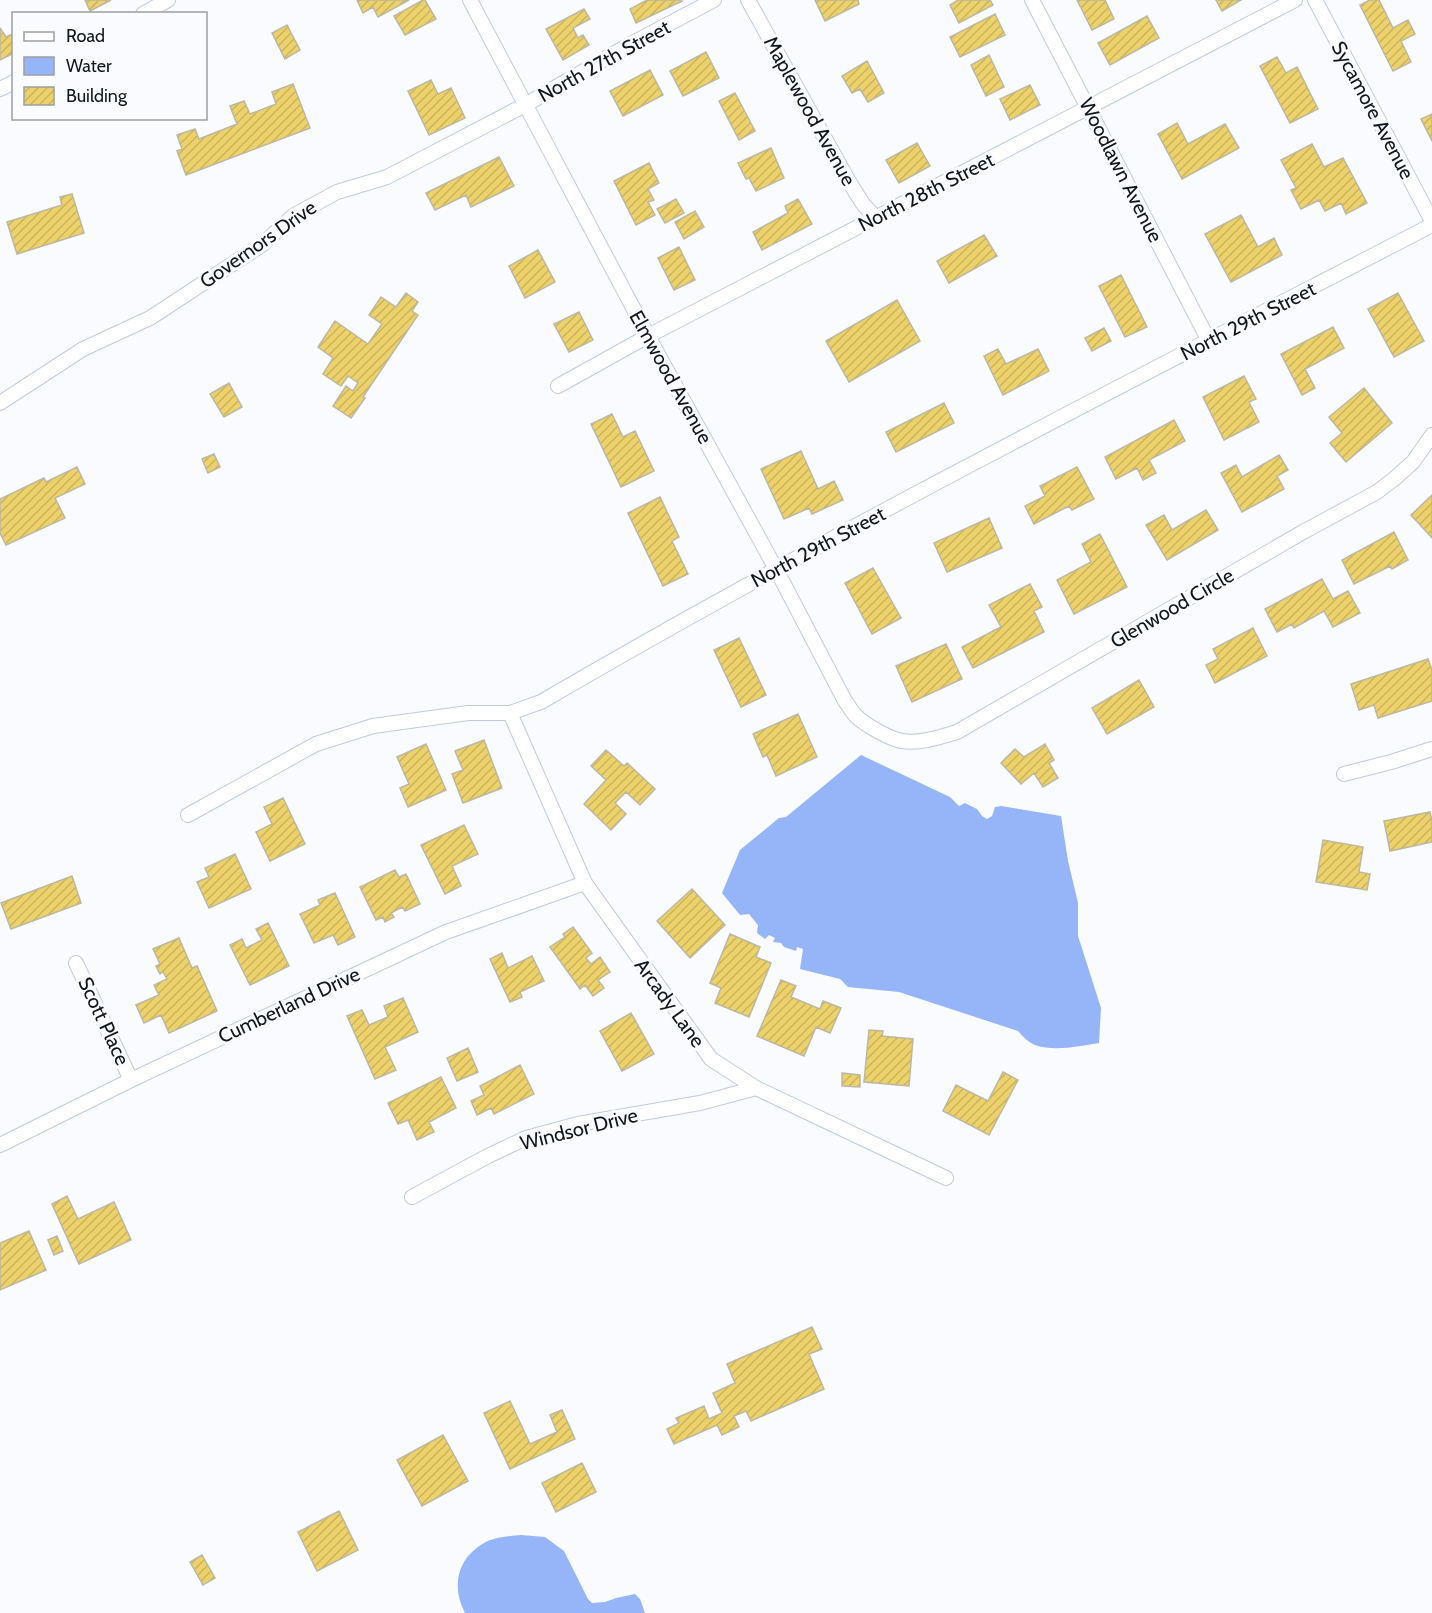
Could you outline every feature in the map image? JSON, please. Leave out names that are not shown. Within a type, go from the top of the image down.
[{"type":"street","points":[[147,12],[168,0]]},
{"type":"street","name":"Elmwood Avenue","points":[[470,0],[845,701],[856,716],[892,737]]},
{"type":"street","name":"North 27th Street","points":[[525,105],[629,45],[714,0]]},
{"type":"street","name":"Maplewood Avenue","points":[[748,0],[848,180],[863,204],[876,218]]},
{"type":"street","name":"Woodlawn Avenue","points":[[1032,0],[1209,341]]},
{"type":"street","name":"North 28th Street","points":[[558,386],[648,336],[1295,0]]},
{"type":"street","name":"Sycamore Avenue","points":[[1315,0],[1432,223]]},
{"type":"street","name":"Governors Drive","points":[[0,404],[83,349],[150,318],[263,244],[293,216],[337,192],[387,177],[525,105]]},
{"type":"street","name":"North 29th Street","points":[[188,815],[316,744],[374,726],[468,713],[510,713],[542,702],[776,569],[1432,223]]},
{"type":"street","name":"Glenwood Circle","points":[[892,737],[902,741],[928,740],[957,732],[1303,532],[1377,492],[1413,462],[1432,435]]},
{"type":"street","name":"Arcady Lane","points":[[510,713],[585,883],[711,1059],[756,1088],[946,1178]]},
{"type":"street","points":[[1344,774],[1432,749]]},
{"type":"street","name":"Cumberland Drive","points":[[0,1145],[131,1080],[446,932],[585,883]]},
{"type":"street","name":"Scott Place","points":[[76,963],[131,1080]]},
{"type":"street","name":"Windsor Drive","points":[[412,1197],[526,1138],[578,1124],[700,1103],[756,1088]]},
{"type":"water","points":[[861,755],[950,797],[959,806],[965,803],[977,809],[987,819],[992,816],[995,807],[1001,806],[1061,816],[1078,903],[1078,936],[1101,1008],[1099,1043],[1062,1048],[1043,1047],[1028,1041],[1018,1031],[899,992],[848,987],[840,979],[800,969],[803,949],[797,947],[796,951],[784,947],[781,943],[773,942],[775,938],[769,935],[765,939],[757,933],[758,925],[749,914],[740,915],[722,893],[740,850],[779,818],[786,817]]},
{"type":"water","points":[[521,1535],[545,1537],[564,1551],[592,1603],[635,1594],[640,1599],[645,1613],[465,1613],[458,1593],[462,1565],[475,1549],[488,1541]]},
{"type":"building","points":[[85,0],[111,0],[90,11]]},
{"type":"building","points":[[357,0],[409,0],[378,17],[373,7],[363,13]]},
{"type":"building","points":[[423,0],[436,19],[405,35],[394,16]]},
{"type":"building","points":[[647,0],[682,1],[636,23],[630,9]]},
{"type":"building","points":[[815,0],[858,0],[859,4],[825,21]]},
{"type":"building","points":[[958,0],[990,0],[993,5],[959,23],[950,5]]},
{"type":"building","points":[[1077,0],[1105,0],[1114,19],[1092,30]]},
{"type":"building","points":[[1216,0],[1241,0],[1222,11]]},
{"type":"building","points":[[1370,0],[1379,0],[1393,28],[1408,20],[1415,34],[1401,41],[1411,62],[1393,71],[1360,5]]},
{"type":"building","points":[[584,9],[590,19],[573,28],[578,38],[583,35],[589,45],[563,60],[546,29]]},
{"type":"building","points":[[995,14],[1005,35],[960,57],[950,37]]},
{"type":"building","points":[[1147,16],[1159,38],[1110,65],[1098,43]]},
{"type":"building","points":[[287,25],[300,50],[285,59],[272,33]]},
{"type":"building","points":[[0,28],[6,37],[12,34],[12,54],[0,60]]},
{"type":"building","points":[[706,52],[719,78],[683,96],[670,71]]},
{"type":"building","points":[[989,55],[1004,87],[986,96],[971,65]]},
{"type":"building","points":[[1277,57],[1286,73],[1297,67],[1318,109],[1290,123],[1260,66]]},
{"type":"building","points":[[867,61],[884,93],[868,102],[860,89],[852,93],[842,76]]},
{"type":"building","points":[[650,70],[663,95],[623,116],[610,91]]},
{"type":"building","points":[[431,80],[438,94],[451,88],[465,118],[429,135],[408,91]]},
{"type":"building","points":[[293,84],[310,128],[186,175],[177,151],[182,149],[177,135],[195,129],[199,139],[237,124],[230,106],[244,101],[250,114],[276,104],[272,92]]},
{"type":"building","points":[[1030,85],[1040,105],[1010,120],[1000,99]]},
{"type":"building","points":[[735,93],[755,131],[739,140],[719,101]]},
{"type":"building","points":[[1432,114],[1432,141],[1421,119]]},
{"type":"building","points":[[1177,123],[1188,144],[1225,124],[1239,148],[1182,179],[1158,134]]},
{"type":"building","points":[[917,143],[930,166],[899,183],[886,160]]},
{"type":"building","points":[[1312,144],[1324,167],[1343,158],[1367,203],[1346,214],[1341,203],[1325,211],[1319,200],[1301,209],[1291,190],[1296,188],[1281,160]]},
{"type":"building","points":[[771,148],[784,178],[756,191],[749,178],[746,179],[738,163]]},
{"type":"building","points":[[499,157],[514,186],[471,207],[466,195],[435,210],[426,193]]},
{"type":"building","points":[[649,163],[659,183],[648,189],[654,200],[648,202],[655,215],[636,225],[614,181]]},
{"type":"building","points":[[72,194],[84,233],[17,254],[7,222],[62,205],[60,197]]},
{"type":"building","points":[[676,199],[684,213],[665,223],[657,209]]},
{"type":"building","points":[[798,199],[812,224],[762,250],[753,232],[788,213],[785,206]]},
{"type":"building","points":[[695,211],[704,227],[684,239],[675,222]]},
{"type":"building","points":[[1241,215],[1258,247],[1274,238],[1282,255],[1231,282],[1205,234]]},
{"type":"building","points":[[984,235],[997,256],[949,283],[937,261]]},
{"type":"building","points":[[679,247],[695,280],[674,290],[658,258]]},
{"type":"building","points":[[538,250],[555,282],[525,298],[509,266]]},
{"type":"building","points":[[1121,275],[1147,327],[1125,337],[1099,286]]},
{"type":"building","points":[[406,293],[418,302],[412,311],[418,315],[351,418],[333,406],[346,386],[353,391],[358,383],[348,376],[341,386],[323,374],[333,358],[318,347],[335,321],[368,344],[382,324],[369,315],[381,297],[396,307]]},
{"type":"building","points":[[1398,293],[1424,341],[1394,357],[1368,309]]},
{"type":"building","points":[[897,300],[920,341],[849,382],[826,341]]},
{"type":"building","points":[[579,312],[593,340],[569,352],[554,324]]},
{"type":"building","points":[[1333,327],[1344,348],[1305,369],[1315,388],[1302,395],[1281,354]]},
{"type":"building","points":[[1104,328],[1111,341],[1092,351],[1085,338]]},
{"type":"building","points":[[998,349],[1006,364],[1038,349],[1049,371],[1003,395],[984,356]]},
{"type":"building","points":[[1244,376],[1256,399],[1249,402],[1259,422],[1224,440],[1203,397]]},
{"type":"building","points":[[229,383],[242,407],[224,417],[210,394]]},
{"type":"building","points":[[1364,388],[1392,423],[1346,462],[1330,443],[1342,433],[1329,417]]},
{"type":"building","points":[[944,403],[954,423],[896,452],[886,432]]},
{"type":"building","points":[[612,414],[623,437],[635,431],[654,471],[621,487],[591,424]]},
{"type":"building","points":[[1174,420],[1185,441],[1149,460],[1156,473],[1143,480],[1137,468],[1116,479],[1105,457]]},
{"type":"building","points":[[801,451],[818,489],[834,481],[843,500],[812,514],[809,508],[784,519],[761,469]]},
{"type":"building","points":[[214,454],[220,467],[208,473],[202,459]]},
{"type":"building","points":[[1279,455],[1288,470],[1277,476],[1284,489],[1242,512],[1221,473],[1236,465],[1242,477]]},
{"type":"building","points":[[77,467],[85,484],[55,498],[65,518],[6,545],[0,533],[0,499],[44,478],[46,482]]},
{"type":"building","points":[[1077,467],[1094,499],[1072,510],[1069,506],[1034,524],[1025,506],[1045,496],[1040,486]]},
{"type":"building","points":[[1432,495],[1432,538],[1411,515]]},
{"type":"building","points":[[660,497],[679,537],[672,541],[688,574],[663,586],[628,513]]},
{"type":"building","points":[[1206,510],[1218,530],[1167,560],[1146,525],[1164,515],[1172,530]]},
{"type":"building","points":[[989,518],[1002,548],[947,572],[934,543]]},
{"type":"building","points":[[1394,532],[1408,560],[1392,569],[1390,566],[1354,584],[1342,560]]},
{"type":"building","points":[[1100,534],[1127,587],[1074,614],[1057,580],[1091,562],[1082,544]]},
{"type":"building","points":[[873,568],[901,618],[872,634],[845,583]]},
{"type":"building","points":[[1322,579],[1333,599],[1348,591],[1360,613],[1333,627],[1324,611],[1294,628],[1292,624],[1277,632],[1265,609]]},
{"type":"building","points":[[1030,584],[1042,607],[1034,611],[1044,632],[973,668],[962,647],[1001,627],[989,605]]},
{"type":"building","points":[[1253,628],[1267,656],[1215,683],[1206,665],[1218,659],[1213,649]]},
{"type":"building","points":[[739,638],[766,695],[741,707],[714,650]]},
{"type":"building","points":[[946,644],[962,679],[912,702],[896,666]]},
{"type":"building","points":[[1428,659],[1432,670],[1432,701],[1378,718],[1374,705],[1359,710],[1351,684]]},
{"type":"building","points":[[1139,680],[1154,707],[1107,734],[1092,708]]},
{"type":"building","points":[[798,714],[817,757],[776,776],[767,755],[763,757],[753,734]]},
{"type":"building","points":[[484,740],[502,788],[463,803],[452,774],[463,770],[455,751]]},
{"type":"building","points":[[426,744],[446,790],[408,807],[400,788],[409,784],[397,757]]},
{"type":"building","points":[[1045,744],[1054,760],[1049,763],[1058,778],[1043,787],[1034,773],[1021,784],[1001,763],[1015,749],[1024,757]]},
{"type":"building","points":[[606,750],[624,766],[627,763],[655,789],[640,805],[626,792],[615,803],[626,814],[611,830],[584,804],[606,780],[591,766]]},
{"type":"building","points":[[283,798],[305,844],[270,861],[256,832],[272,824],[264,807]]},
{"type":"building","points":[[1430,812],[1432,842],[1390,851],[1384,821]]},
{"type":"building","points":[[464,825],[478,854],[452,866],[461,886],[445,894],[421,845]]},
{"type":"building","points":[[1323,840],[1363,847],[1359,872],[1370,874],[1367,890],[1316,882]]},
{"type":"building","points":[[235,854],[251,889],[209,908],[197,882],[209,877],[205,868]]},
{"type":"building","points":[[395,870],[399,877],[406,874],[420,904],[405,911],[402,907],[391,913],[394,917],[385,922],[383,917],[376,920],[360,887]]},
{"type":"building","points":[[72,876],[81,903],[11,929],[1,903]]},
{"type":"building","points":[[692,889],[725,925],[690,958],[657,921]]},
{"type":"building","points":[[335,893],[355,937],[338,945],[333,935],[314,943],[300,914],[320,905],[318,900]]},
{"type":"building","points":[[268,923],[289,966],[250,985],[230,945],[242,939],[246,948],[262,940],[256,929]]},
{"type":"building","points":[[573,927],[592,953],[586,958],[591,964],[600,957],[610,972],[598,980],[604,988],[593,996],[585,985],[580,989],[550,947],[565,937],[563,934]]},
{"type":"building","points":[[730,934],[760,947],[756,957],[771,963],[749,1017],[715,1003],[721,988],[710,983]]},
{"type":"building","points":[[179,938],[192,968],[197,966],[217,1011],[169,1033],[161,1015],[144,1023],[136,1005],[159,995],[154,985],[167,979],[163,972],[160,974],[156,966],[160,964],[153,949]]},
{"type":"building","points":[[502,953],[508,968],[532,956],[544,981],[520,992],[522,997],[510,1002],[490,959]]},
{"type":"building","points":[[781,980],[796,986],[791,997],[820,1009],[823,1001],[841,1008],[830,1033],[816,1027],[804,1056],[757,1036]]},
{"type":"building","points":[[403,998],[418,1032],[385,1047],[396,1070],[375,1079],[347,1016],[362,1010],[369,1025],[388,1017],[384,1006]]},
{"type":"building","points":[[631,1013],[654,1054],[622,1071],[600,1031]]},
{"type":"building","points":[[869,1030],[883,1031],[882,1036],[913,1039],[909,1086],[864,1082]]},
{"type":"building","points":[[468,1048],[478,1072],[457,1081],[447,1058]]},
{"type":"building","points":[[520,1065],[534,1094],[494,1114],[491,1108],[477,1115],[471,1101],[484,1095],[480,1086]]},
{"type":"building","points":[[1003,1072],[1018,1080],[989,1135],[943,1111],[956,1085],[988,1101]]},
{"type":"building","points":[[842,1073],[860,1075],[860,1087],[842,1086]]},
{"type":"building","points":[[441,1077],[456,1108],[429,1122],[434,1132],[417,1140],[408,1120],[398,1124],[388,1103]]},
{"type":"building","points":[[67,1196],[78,1219],[114,1202],[131,1240],[79,1264],[52,1204]]},
{"type":"building","points":[[29,1231],[46,1270],[0,1290],[0,1243]]},
{"type":"building","points":[[57,1236],[63,1251],[54,1255],[48,1240]]},
{"type":"building","points":[[812,1327],[822,1349],[809,1354],[824,1389],[751,1421],[746,1411],[734,1416],[739,1427],[722,1435],[717,1425],[674,1444],[667,1429],[679,1423],[676,1418],[704,1406],[709,1419],[722,1413],[713,1393],[735,1383],[727,1364]]},
{"type":"building","points":[[510,1401],[530,1444],[557,1432],[550,1415],[562,1410],[575,1439],[510,1469],[484,1413]]},
{"type":"building","points":[[443,1435],[468,1481],[422,1506],[397,1460]]},
{"type":"building","points":[[582,1463],[596,1492],[556,1512],[542,1483]]},
{"type":"building","points":[[339,1511],[358,1550],[317,1571],[298,1532]]},
{"type":"building","points":[[202,1555],[215,1578],[203,1585],[190,1562]]}]
